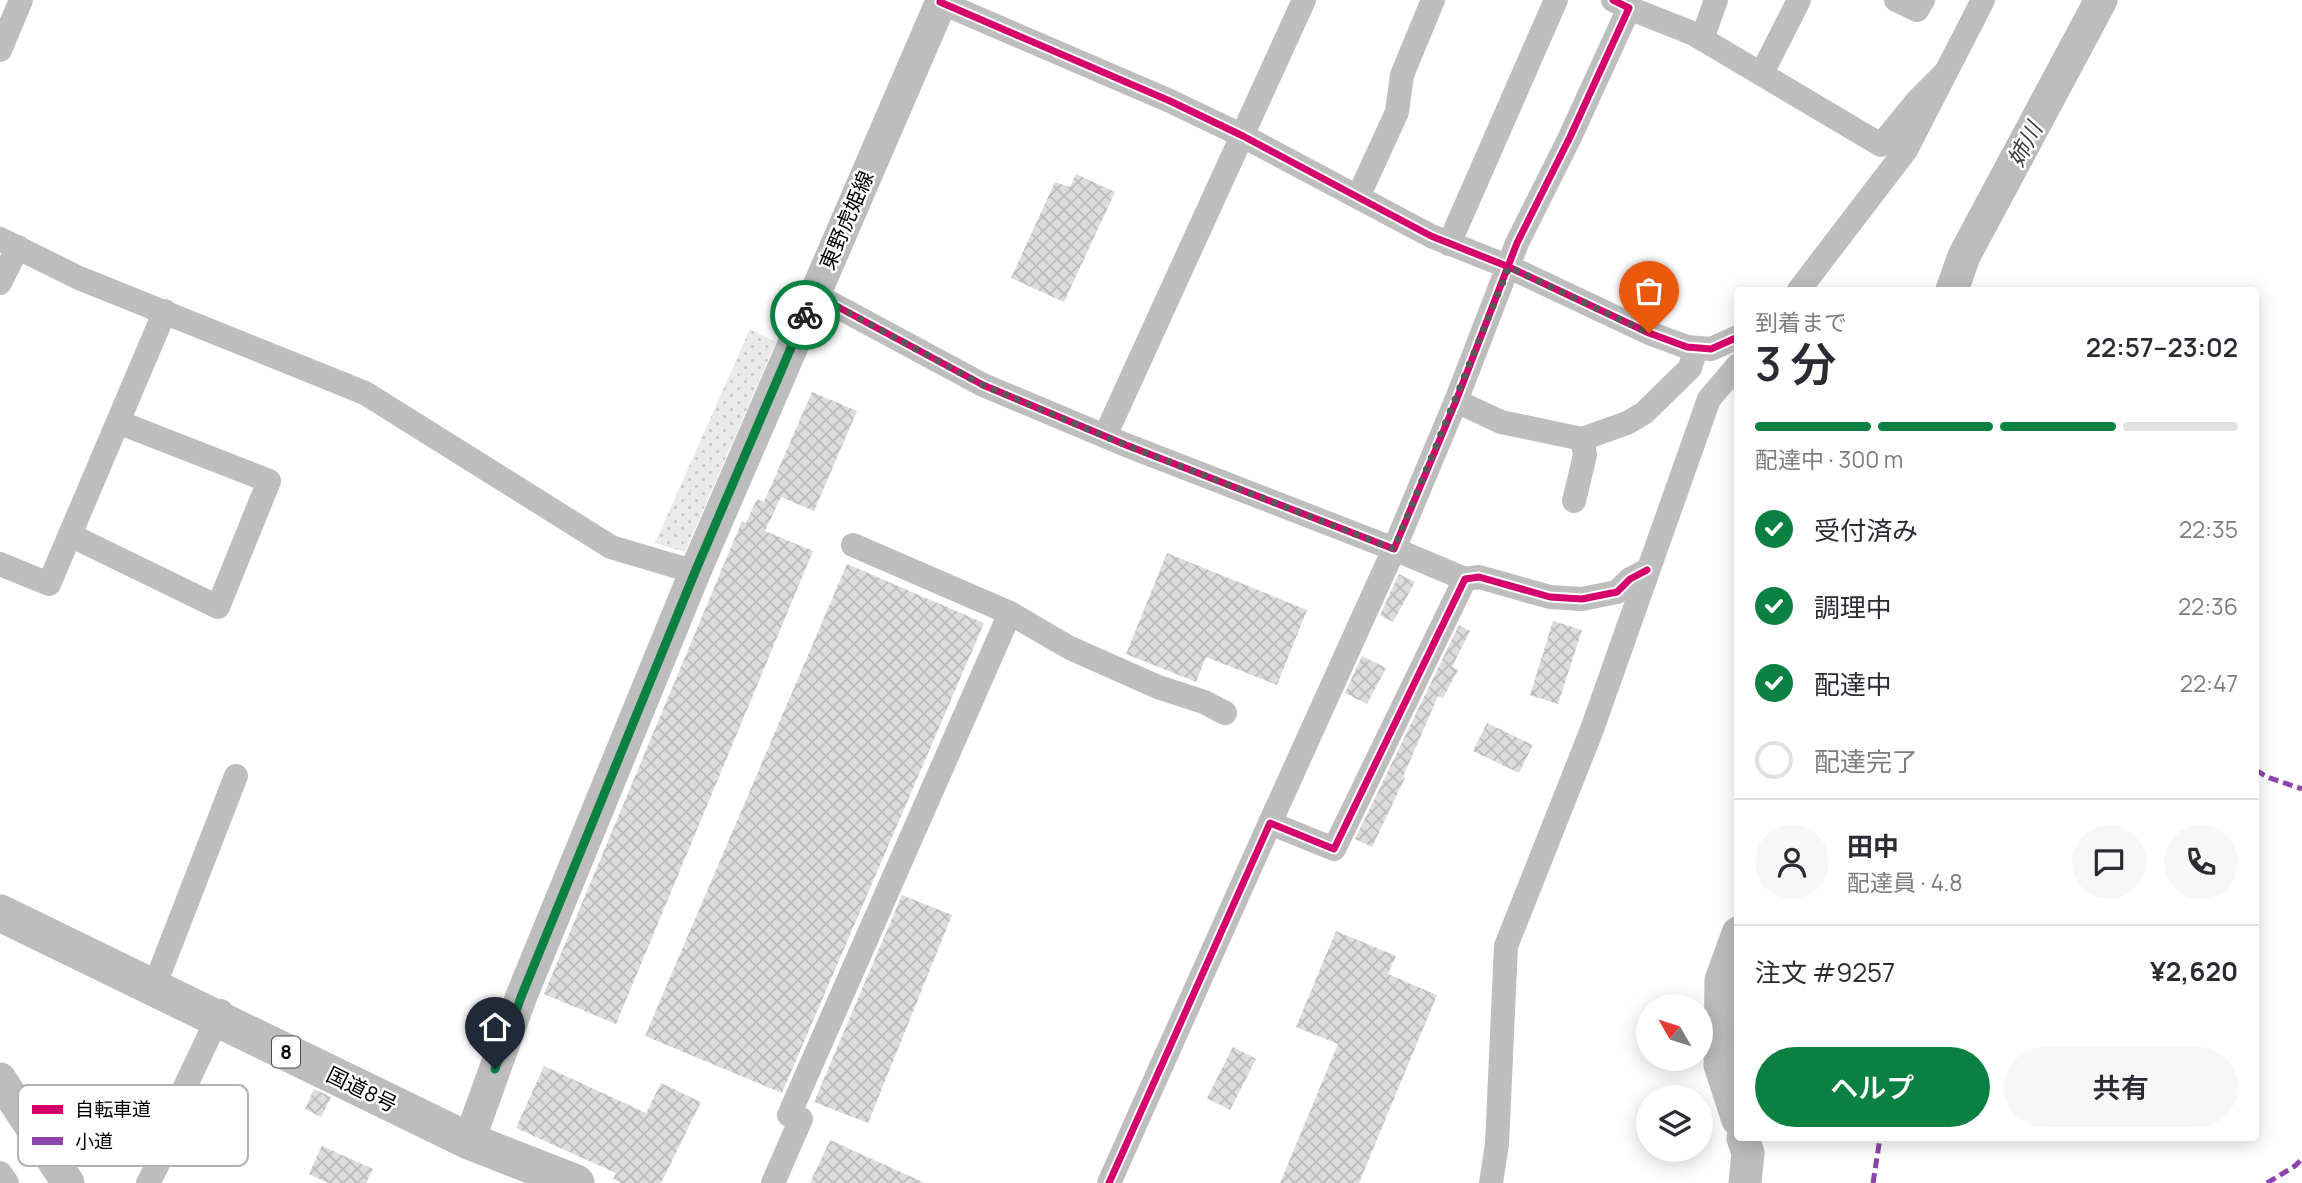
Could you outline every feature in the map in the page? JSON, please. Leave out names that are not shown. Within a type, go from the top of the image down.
[{"type":"highway","name":"国道8号","points":[[0,913],[219,1014],[469,1141],[576,1183]]},
{"type":"main road","name":"東野虎姫線","points":[[469,1141],[521,997],[695,572],[941,1]]},
{"type":"street","points":[[0,50],[21,0]]},
{"type":"street","points":[[1105,436],[1304,0]]},
{"type":"street","points":[[1358,197],[1398,113],[1402,75],[1433,0]]},
{"type":"street","points":[[1449,244],[1556,0]]},
{"type":"street","points":[[1702,39],[1716,0]]},
{"type":"street","points":[[1762,74],[1799,0]]},
{"type":"street","points":[[1896,0],[1917,10],[1923,0]]},
{"type":"street","points":[[1963,0],[1969,28]]},
{"type":"street","points":[[1802,287],[1906,150],[1983,0]]},
{"type":"street","points":[[941,1],[1170,101],[1243,136],[1431,236],[1509,267],[1616,319],[1687,347],[1711,349],[1734,339]]},
{"type":"street","points":[[1109,1183],[1394,549],[1456,401],[1517,243],[1570,137],[1621,4],[1702,39],[1881,145],[1945,73]]},
{"type":"street","points":[[0,283],[9,243],[79,278],[365,393],[611,547],[695,572]]},
{"type":"street","points":[[814,294],[983,385],[1465,579],[1479,577],[1550,597],[1582,598],[1617,592],[1630,579],[1647,570]]},
{"type":"street","points":[[0,564],[49,584],[165,311]]},
{"type":"street","points":[[1456,401],[1500,422],[1582,439],[1627,423],[1644,413],[1690,368],[1696,348]]},
{"type":"street","points":[[1491,1183],[1497,1144],[1506,946],[1591,732],[1709,399],[1734,370]]},
{"type":"street","points":[[70,535],[218,607],[269,481],[118,422]]},
{"type":"street","points":[[1574,501],[1585,455],[1582,439]]},
{"type":"street","points":[[853,545],[1010,613],[1070,649],[1158,687],[1204,702],[1225,713]]},
{"type":"street","points":[[1270,823],[1334,849],[1465,579]]},
{"type":"street","points":[[773,1183],[801,1118],[789,1115],[1010,613]]},
{"type":"street","points":[[154,986],[236,776]]},
{"type":"street","points":[[186,1085],[219,1014]]},
{"type":"street","points":[[0,1173],[7,1183]]},
{"type":"shaded area","points":[[750,329],[776,342],[685,552],[655,543]]},
{"type":"building","points":[[1076,174],[1115,192],[1064,302],[1011,278],[1055,182],[1070,187]]},
{"type":"building","points":[[812,392],[857,411],[814,511],[781,497],[765,531],[813,551],[616,1024],[544,994],[742,521],[746,523],[757,499],[764,502]]},
{"type":"building","points":[[1167,553],[1307,610],[1277,685],[1206,657],[1196,682],[1126,654]]},
{"type":"building","points":[[847,564],[984,623],[782,1093],[645,1036]]},
{"type":"building","points":[[1399,574],[1415,582],[1393,622],[1380,615]]},
{"type":"building","points":[[1553,621],[1582,630],[1558,704],[1530,695]]},
{"type":"building","points":[[1459,625],[1470,631],[1452,667],[1458,670],[1443,698],[1438,696],[1403,777],[1405,778],[1372,847],[1355,839]]},
{"type":"building","points":[[1362,656],[1386,668],[1367,704],[1345,693]]},
{"type":"building","points":[[1487,723],[1533,745],[1519,773],[1473,751]]},
{"type":"building","points":[[902,895],[952,915],[868,1123],[814,1102]]},
{"type":"building","points":[[1336,931],[1396,956],[1388,974],[1437,995],[1359,1183],[1280,1183],[1338,1044],[1296,1027]]},
{"type":"building","points":[[1233,1047],[1256,1059],[1230,1110],[1207,1098]]},
{"type":"building","points":[[544,1066],[646,1113],[661,1083],[701,1102],[661,1183],[621,1183],[613,1179],[616,1173],[516,1128]]},
{"type":"building","points":[[314,1089],[331,1097],[321,1117],[305,1109]]},
{"type":"building","points":[[830,1140],[925,1183],[810,1183]]},
{"type":"building","points":[[322,1146],[373,1169],[366,1183],[328,1183],[309,1174]]},
{"type":"waterway","name":"姉川","points":[[1953,287],[1964,256],[2101,0]]},
{"type":"waterway","name":"姉川","points":[[1734,944],[1721,980],[1720,1065],[1734,1108]]},
{"type":"waterway","points":[[0,1079],[18,1107]]},
{"type":"waterway","name":"姉川","points":[[1744,1141],[1748,1153],[1745,1183]]},
{"type":"waterway","points":[[57,1166],[68,1183]]},
{"type":"marked path","points":[[2259,772],[2302,789]]},
{"type":"marked path","points":[[1873,1183],[1880,1141]]},
{"type":"marked path","points":[[2267,1183],[2302,1159]]},
{"type":"cycle path","points":[[814,294],[983,385],[1126,445],[1394,549],[1456,401],[1517,243],[1570,137],[1629,8],[1613,0]]},
{"type":"cycle path","points":[[940,2],[1170,101],[1243,136],[1431,236],[1509,267],[1649,333],[1687,347],[1711,349],[1734,339]]},
{"type":"cycle path","points":[[1109,1183],[1270,823],[1334,849],[1465,579],[1479,577],[1550,597],[1582,599],[1617,592],[1630,579],[1647,570]]},
{"type":"way so far","points":[[805,315],[814,294],[983,385],[1126,445],[1394,549],[1509,267],[1649,333]]},
{"type":"route","points":[[495,1069],[521,997],[695,572],[805,315]]}]
